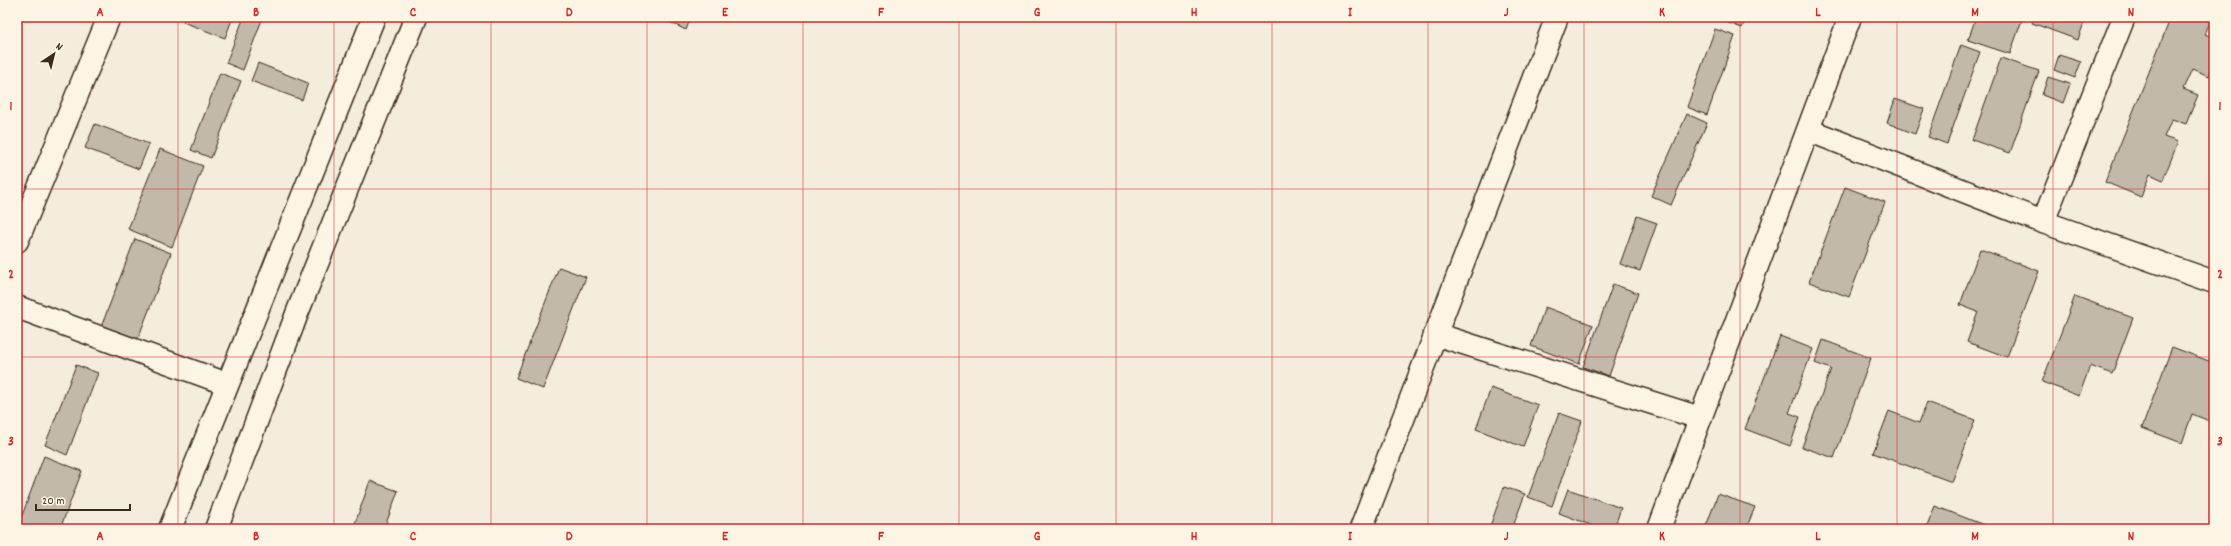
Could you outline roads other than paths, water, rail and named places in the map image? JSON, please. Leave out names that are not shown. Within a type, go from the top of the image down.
[{"type":"street","points":[[17,241],[109,17]]},
{"type":"street","points":[[170,529],[374,17]]},
{"type":"street","points":[[216,529],[298,311],[416,17]]},
{"type":"street","points":[[1361,529],[1557,17]]},
{"type":"street","points":[[1659,529],[1850,17]]},
{"type":"street","points":[[2043,222],[2124,17]]},
{"type":"street","points":[[1808,130],[2043,222],[2214,282]]},
{"type":"street","points":[[17,307],[227,384]]},
{"type":"street","points":[[1435,334],[1700,418]]}]
